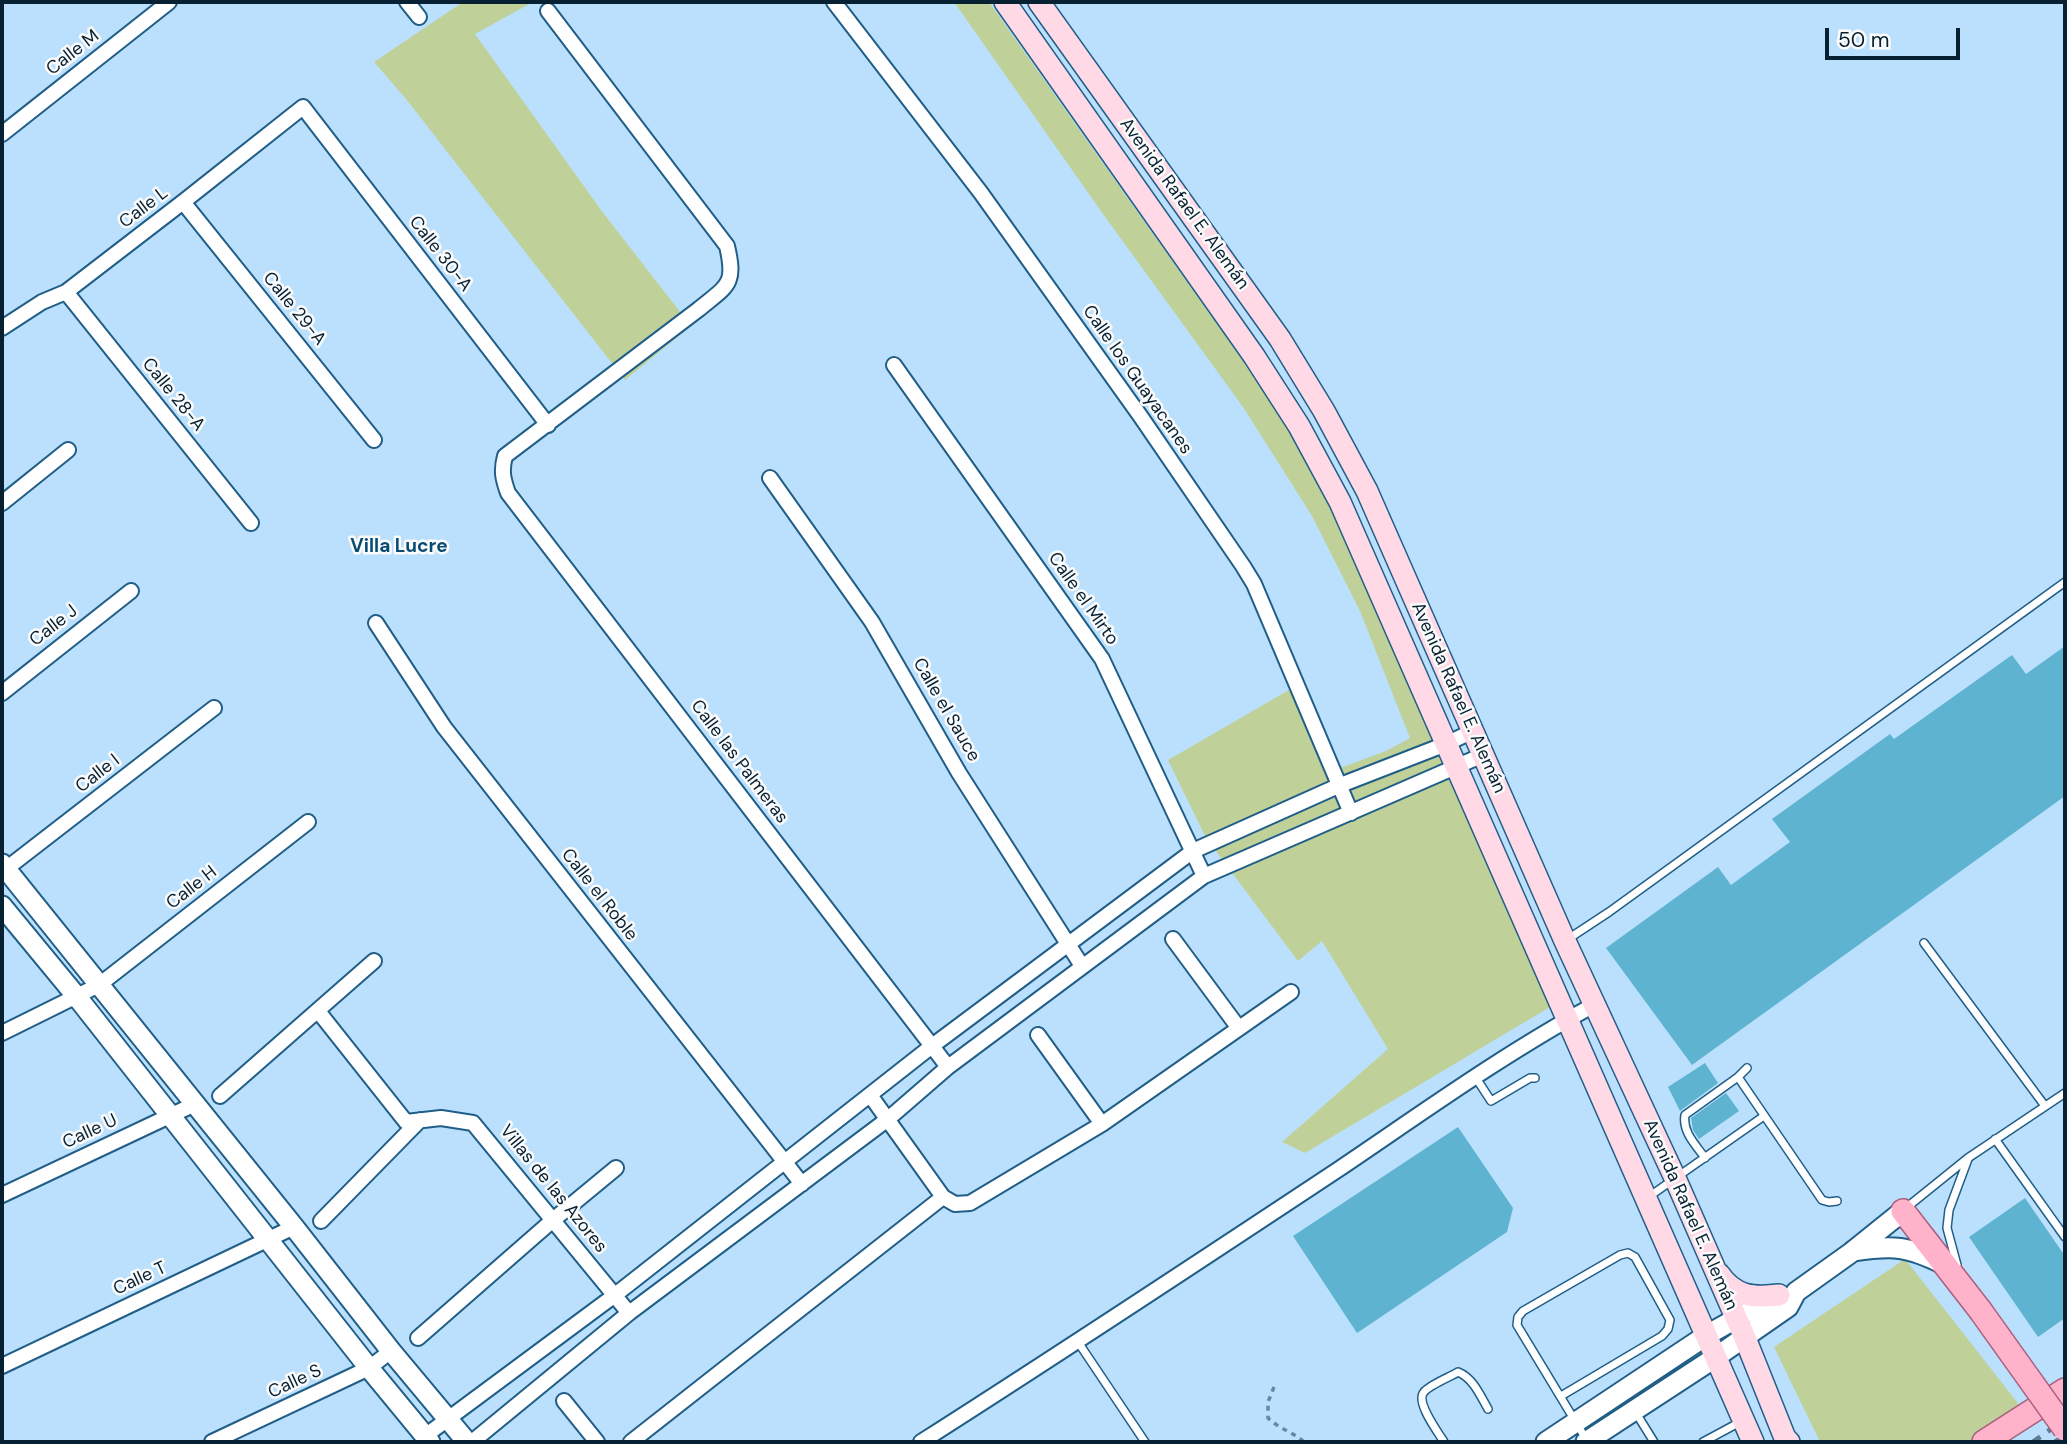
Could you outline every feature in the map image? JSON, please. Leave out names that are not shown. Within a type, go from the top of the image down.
[{"type":"main road","name":"Avenida Rafael E. Alemán","points":[[1005,2],[1254,356],[1299,426],[1339,502],[1753,1442]]},
{"type":"main road","name":"Avenida Rafael E. Alemán","points":[[1040,2],[1280,338],[1324,411],[1367,491],[1565,941],[1675,1178],[1789,1442]]},
{"type":"main road","points":[[1903,1211],[1974,1303],[2065,1429]]},
{"type":"main road","points":[[1714,1268],[1726,1283],[1741,1294],[1760,1298],[1788,1293]]},
{"type":"main road","points":[[1984,1442],[2065,1390]]},
{"type":"street","name":"Calle M","points":[[2,134],[169,2]]},
{"type":"street","points":[[407,2],[419,17]]},
{"type":"street","name":"Calle los Guayacanes","points":[[834,2],[981,193],[1133,405],[1243,566],[1254,584],[1351,813]]},
{"type":"street","points":[[548,11],[727,246],[731,276],[725,288],[548,425]]},
{"type":"street","name":"Calle 30-A","points":[[303,107],[548,425]]},
{"type":"street","name":"Calle L","points":[[2,328],[42,302],[66,292],[303,107]]},
{"type":"street","name":"Calle 29-A","points":[[183,202],[374,440]]},
{"type":"street","name":"Calle 28-A","points":[[66,292],[251,523]]},
{"type":"street","name":"Calle el Mirto","points":[[894,365],[1102,659],[1204,876]]},
{"type":"street","name":"Calle las Palmeras","points":[[548,425],[505,456],[502,468],[508,493],[948,1067]]},
{"type":"street","points":[[2,503],[68,450]]},
{"type":"street","name":"Calle el Sauce","points":[[769,478],[872,622],[959,773],[1083,966]]},
{"type":"street","name":"Calle J","points":[[2,692],[131,591]]},
{"type":"street","name":"Calle el Roble","points":[[376,623],[444,727],[802,1184]]},
{"type":"street","name":"Calle I","points":[[3,869],[214,708]]},
{"type":"street","points":[[2,906],[428,1439],[448,1419],[615,1295],[932,1046],[1193,851],[1338,786],[1473,731]]},
{"type":"street","points":[[3,869],[294,1227],[391,1352],[469,1442],[629,1313],[888,1119],[948,1067],[1204,876],[1483,755]]},
{"type":"street","name":"Calle H","points":[[2,1033],[99,985],[308,822]]},
{"type":"street","points":[[1173,939],[1238,1027]]},
{"type":"street","points":[[220,1096],[374,961]]},
{"type":"street","points":[[870,1095],[943,1198],[955,1204],[970,1203],[1102,1124],[1291,992]]},
{"type":"street","points":[[921,1442],[1078,1342],[1476,1078],[1567,1019],[1594,1005]]},
{"type":"street","name":"Villas de las Azores","points":[[318,1011],[406,1122],[441,1118],[473,1123],[629,1313]]},
{"type":"street","points":[[1038,1035],[1102,1124]]},
{"type":"street","name":"Calle U","points":[[2,1195],[195,1104]]},
{"type":"street","points":[[321,1221],[420,1120]]},
{"type":"street","points":[[418,1338],[552,1220],[616,1168]]},
{"type":"street","points":[[631,1442],[943,1198]]},
{"type":"street","points":[[1546,1442],[1707,1335],[1735,1318],[1788,1293],[1852,1252],[1903,1211]]},
{"type":"street","name":"Calle T","points":[[2,1366],[294,1227]]},
{"type":"street","points":[[1852,1252],[1884,1247],[1903,1248],[1944,1264]]},
{"type":"street","points":[[1587,1442],[1788,1307],[1788,1293]]},
{"type":"street","name":"Calle S","points":[[212,1442],[369,1368],[391,1352]]},
{"type":"street","points":[[564,1401],[597,1442]]},
{"type":"lane","points":[[1565,941],[1609,912],[2065,582]]},
{"type":"lane","points":[[1924,943],[2045,1106]]},
{"type":"lane","points":[[1705,1158],[1686,1130],[1685,1115],[1747,1068]]},
{"type":"lane","points":[[1738,1077],[1822,1199],[1837,1201]]},
{"type":"lane","points":[[1476,1078],[1491,1101],[1530,1078],[1535,1078]]},
{"type":"lane","points":[[1903,1211],[1968,1158],[2065,1093]]},
{"type":"lane","points":[[1646,1198],[1764,1116]]},
{"type":"lane","points":[[1996,1139],[2065,1237]]},
{"type":"lane","points":[[1968,1158],[1949,1210],[1947,1228],[1954,1258],[1974,1303]]},
{"type":"lane","points":[[1561,1396],[1662,1336],[1668,1329],[1670,1320],[1634,1257],[1628,1252],[1523,1311],[1518,1317],[1517,1325],[1587,1442]]},
{"type":"lane","points":[[1078,1342],[1145,1442]]},
{"type":"lane","points":[[1444,1442],[1423,1406],[1421,1398],[1424,1391],[1458,1372],[1472,1381],[1488,1409]]},
{"type":"lane","points":[[1634,1410],[1654,1442]]},
{"type":"lane","points":[[1703,1442],[1743,1420]]},
{"type":"path","points":[[1274,1387],[1268,1402],[1268,1418],[1280,1429],[1304,1442]]},
{"type":"green space","points":[[463,2],[533,2],[475,34],[601,210],[691,326],[625,380],[406,99],[374,62]]},
{"type":"green space","points":[[954,2],[989,2],[1298,439],[1339,517],[1550,1007],[1305,1153],[1282,1142],[1388,1049],[1322,941],[1298,961],[1206,838],[1168,760],[1301,683],[1340,768],[1386,751],[1410,738],[1360,611],[1312,516],[1243,407]]},
{"type":"green space","points":[[1905,1259],[2028,1416],[1981,1442],[1820,1442],[1774,1347]]},
{"type":"building","points":[[2065,646],[2065,796],[1692,1065],[1606,948],[1718,867],[1731,885],[1790,842],[1772,819],[1890,734],[1894,739],[2012,655],[2026,674]]},
{"type":"building","points":[[1705,1063],[1718,1083],[1680,1111],[1668,1087]]},
{"type":"building","points":[[1726,1093],[1739,1111],[1699,1139],[1693,1130],[1691,1118]]},
{"type":"building","points":[[1458,1127],[1513,1208],[1507,1232],[1357,1333],[1293,1236]]},
{"type":"building","points":[[2025,1198],[2065,1256],[2065,1318],[2038,1337],[1969,1237]]},
{"type":"railway","points":[[2033,1442],[2065,1419]]},
{"type":"railway","points":[[2055,1442],[2065,1435]]},
{"type":"district","name":"Villa Lucre","points":[[399,547]]}]
